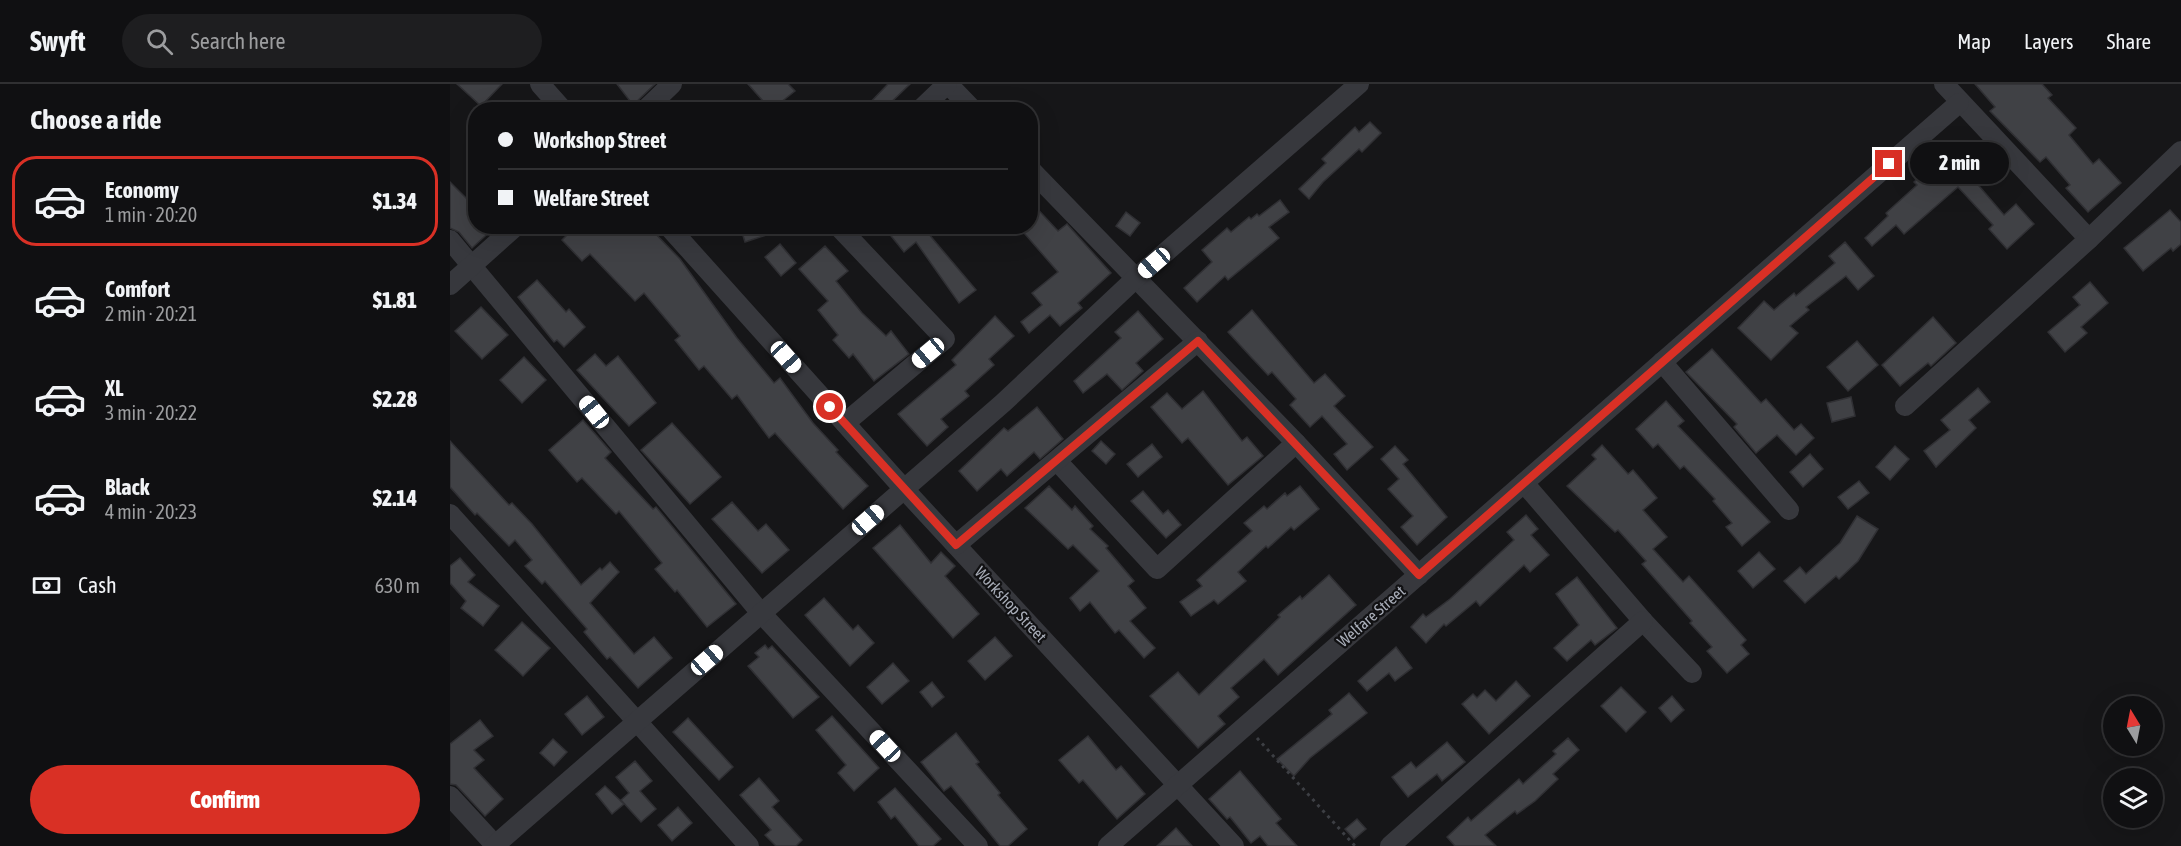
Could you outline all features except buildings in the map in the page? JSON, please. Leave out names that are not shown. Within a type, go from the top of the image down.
[{"type":"street","points":[[540,84],[556,102]]},
{"type":"street","points":[[653,102],[672,84]]},
{"type":"street","points":[[929,102],[948,84],[965,102]]},
{"type":"street","points":[[450,796],[495,846],[1003,403],[1136,278],[1359,84]]},
{"type":"street","points":[[1944,84],[1959,103],[2089,239]]},
{"type":"street","name":"Welfare Street","points":[[1108,846],[1959,103]]},
{"type":"street","points":[[1905,406],[2181,152]]},
{"type":"street","points":[[1038,177],[1296,442],[1419,575]]},
{"type":"street","points":[[450,285],[507,234]]},
{"type":"street","name":"Workshop Street","points":[[675,234],[904,489],[1234,846]]},
{"type":"street","points":[[844,423],[945,339],[846,234]]},
{"type":"street","points":[[450,240],[761,613],[978,846]]},
{"type":"street","points":[[956,545],[1198,341]]},
{"type":"street","points":[[1662,362],[1789,510]]},
{"type":"street","points":[[1057,461],[1156,569],[1296,442]]},
{"type":"street","points":[[1524,483],[1643,621],[1692,673]]},
{"type":"street","points":[[450,514],[749,846]]},
{"type":"street","points":[[1390,846],[1643,621]]},
{"type":"path","points":[[1246,726],[1355,846]]},
{"type":"route","points":[[830,407],[956,545],[1198,341],[1296,442],[1419,575],[1889,164]]}]
